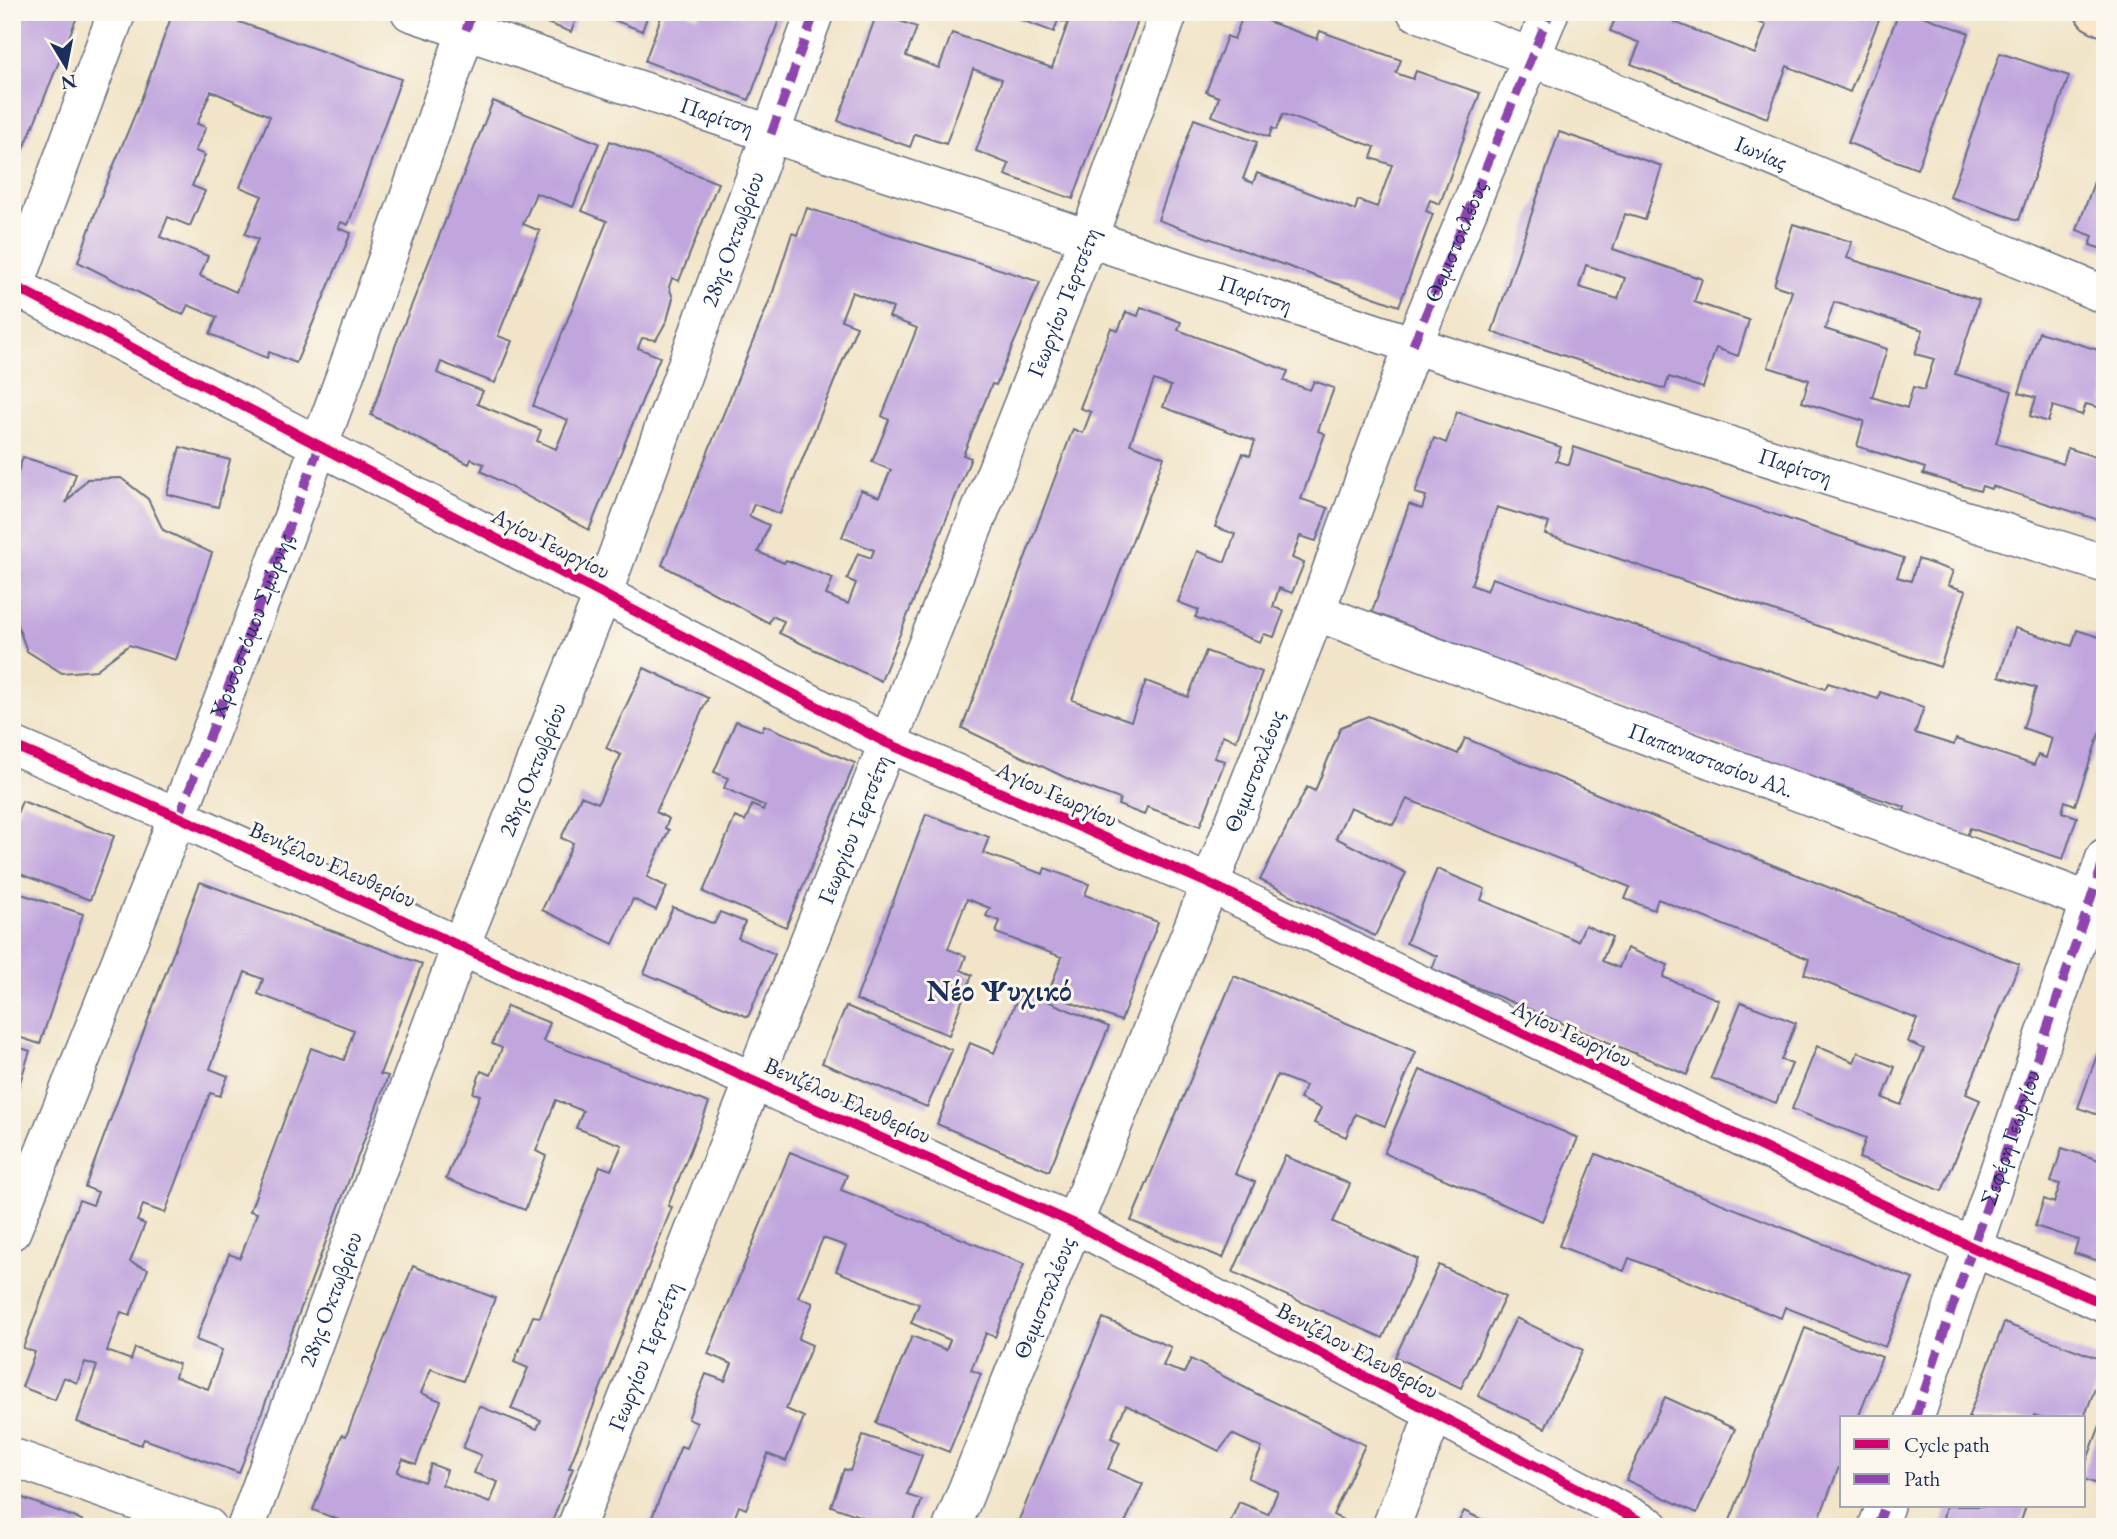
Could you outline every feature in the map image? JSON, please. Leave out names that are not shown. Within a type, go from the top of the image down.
[{"type":"street","points":[[13,288],[117,12]]},
{"type":"street","name":"Παρίτση","points":[[410,12],[469,21],[771,134],[1413,345],[2105,564]]},
{"type":"street","name":"28ης Οκτωβρίου","points":[[246,1527],[461,946],[603,594],[815,12]]},
{"type":"street","name":"Γεωργίου Τερτσέτη","points":[[576,1527],[1089,237],[1169,12]]},
{"type":"street","name":"Ιωνίας","points":[[1416,12],[2105,295]]},
{"type":"street","name":"Θεμιστοκλέους","points":[[952,1527],[1210,884],[1316,612],[1413,345],[1550,12]]},
{"type":"street","points":[[2095,12],[2105,17]]},
{"type":"street","name":"Χρυσοστόμου Σμύρνης","points":[[12,1231],[179,817],[319,447],[469,21]]},
{"type":"street","name":"Αγίου Γεωργίου","points":[[13,288],[887,743],[1210,884],[1974,1248],[2105,1304]]},
{"type":"street","name":"Παπαναστασίου Αλ.","points":[[1316,612],[2097,904]]},
{"type":"street","name":"Βενιζέλου Ελευθερίου","points":[[12,746],[179,817],[753,1081],[1073,1223],[1651,1527]]},
{"type":"street","name":"Σεφέρη Γεωργίου","points":[[1916,1416],[2097,904],[2105,857]]},
{"type":"street","points":[[1391,1527],[1434,1414]]},
{"type":"street","points":[[12,1457],[208,1527]]},
{"type":"street","points":[[1877,1527],[1884,1508]]},
{"type":"building","points":[[12,12],[79,12],[12,178]]},
{"type":"building","points":[[173,12],[211,12],[401,79],[348,225],[341,222],[338,228],[351,233],[296,363],[269,352],[267,358],[210,334],[217,317],[188,305],[183,315],[78,262],[103,191],[141,100]],"holes":[[[211,91],[270,116],[240,187],[262,196],[245,234],[258,239],[236,292],[200,276],[208,256],[160,237],[168,217],[190,226],[205,191],[192,186],[205,155],[195,151],[206,127],[197,124]]]},
{"type":"building","points":[[517,12],[579,12],[571,32]]},
{"type":"building","points":[[593,12],[649,12],[642,31]]},
{"type":"building","points":[[663,12],[685,12],[698,17],[700,12],[782,12],[749,100],[645,61]]},
{"type":"building","points":[[999,12],[1141,12],[1073,199],[1005,175],[1009,164],[976,151],[1002,79],[973,69],[946,144],[915,134],[910,147],[838,121],[877,13],[917,27],[906,56],[939,68],[952,33],[1052,68],[1068,23],[1058,20],[1054,32]]},
{"type":"building","points":[[1618,12],[1678,12],[1674,22],[1755,54],[1766,25],[1735,12],[1882,12],[1850,92],[1787,66],[1767,118],[1631,64],[1640,43],[1610,31]]},
{"type":"building","points":[[1899,12],[1912,12],[1969,33],[1917,169],[1848,143]]},
{"type":"building","points":[[1244,13],[1317,39],[1320,31],[1401,60],[1396,73],[1401,75],[1413,79],[1416,71],[1480,93],[1440,204],[1430,200],[1426,211],[1433,214],[1399,306],[1158,220],[1194,119],[1257,142],[1243,179],[1253,183],[1257,173],[1355,210],[1358,200],[1377,207],[1392,165],[1371,158],[1375,147],[1283,114],[1276,130],[1272,128],[1269,137],[1212,116],[1219,97],[1206,92],[1227,36],[1234,39]]},
{"type":"building","points":[[2000,53],[2069,76],[2019,220],[1950,197]]},
{"type":"building","points":[[493,101],[599,143],[573,207],[536,193],[523,224],[540,231],[498,336],[512,341],[495,383],[441,362],[437,373],[483,391],[477,404],[541,430],[537,441],[556,449],[568,420],[533,406],[607,221],[582,211],[610,141],[718,183],[679,281],[672,278],[669,287],[673,298],[667,320],[656,340],[642,338],[638,348],[660,357],[589,530],[481,471],[484,464],[471,459],[469,464],[371,415],[396,344]]},
{"type":"building","points":[[1559,132],[1662,166],[1645,220],[1625,214],[1613,249],[1702,279],[1694,302],[1749,320],[1738,356],[1716,348],[1703,388],[1669,377],[1665,389],[1492,332]],"holes":[[[1586,265],[1625,278],[1618,299],[1579,287]]]},
{"type":"building","points":[[2104,154],[2105,250],[2090,245],[2093,236],[2077,230]]},
{"type":"building","points":[[807,208],[1040,282],[996,385],[992,384],[963,455],[971,458],[881,681],[779,633],[784,621],[772,616],[769,623],[662,565],[773,292],[792,233],[797,235]],"holes":[[[852,292],[893,308],[889,317],[917,328],[882,416],[889,420],[872,462],[891,470],[879,497],[861,490],[842,537],[874,550],[871,558],[858,553],[847,579],[856,583],[848,604],[826,595],[833,578],[758,552],[769,525],[749,516],[754,504],[780,514],[857,326],[841,320]]]},
{"type":"building","points":[[1793,224],[1852,242],[1847,258],[1979,300],[1955,374],[2012,391],[1996,443],[2063,464],[2068,448],[2105,460],[2105,522],[1992,486],[1991,489],[1982,486],[1980,491],[1923,474],[1925,468],[1857,446],[1864,421],[1802,402],[1809,380],[1768,367],[1792,291],[1774,285]],"holes":[[[1834,302],[1923,330],[1915,354],[1934,359],[1924,390],[1913,387],[1907,408],[1872,397],[1887,349],[1825,329]]]},
{"type":"building","points":[[1141,307],[1181,322],[1178,330],[1288,371],[1284,381],[1310,390],[1314,381],[1334,388],[1318,431],[1325,434],[1301,499],[1328,508],[1316,541],[1300,536],[1292,558],[1304,563],[1292,593],[1279,588],[1273,607],[1284,611],[1274,637],[1264,634],[1260,642],[1195,617],[1199,610],[1178,602],[1197,551],[1225,562],[1235,534],[1215,527],[1243,453],[1250,456],[1255,441],[1163,407],[1171,386],[1154,380],[1130,444],[1164,457],[1072,700],[1131,721],[1146,681],[1188,697],[1206,651],[1262,672],[1236,741],[1223,735],[1214,758],[1225,761],[1200,826],[1147,807],[1144,815],[1118,805],[1120,799],[1081,785],[962,728],[1073,429],[1083,433],[1091,412],[1080,408],[1111,328],[1118,331],[1126,312],[1138,316]]},
{"type":"building","points":[[2039,332],[2105,352],[2105,409],[2086,404],[2082,415],[2053,406],[2048,422],[2030,416],[2036,398],[2019,393]]},
{"type":"building","points":[[1457,412],[1561,447],[1556,461],[1569,465],[1574,447],[1904,558],[1897,577],[1911,581],[1918,559],[1953,571],[1948,585],[1966,591],[1940,667],[1545,534],[1549,523],[1497,507],[1471,585],[1487,591],[1492,578],[1825,689],[1828,683],[1878,699],[1880,692],[1924,707],[1915,733],[1954,745],[1956,739],[2034,765],[2038,755],[2046,758],[2052,738],[2023,728],[2036,688],[1999,676],[2015,628],[2072,646],[2077,630],[2105,639],[2105,662],[2102,670],[2105,671],[2105,717],[2075,805],[2065,801],[2062,812],[2077,817],[2063,859],[1970,828],[1966,839],[1901,818],[1905,807],[1774,765],[1372,612],[1409,504],[1422,509],[1426,496],[1415,493],[1434,438],[1446,443]]},
{"type":"building","points":[[180,447],[230,460],[218,507],[167,494]]},
{"type":"building","points":[[23,457],[76,474],[66,503],[87,479],[121,478],[148,499],[163,530],[212,553],[176,660],[129,645],[96,670],[62,673],[27,651],[16,621],[12,620],[12,490]]},
{"type":"building","points":[[644,668],[708,698],[656,812],[669,819],[665,828],[669,830],[647,877],[667,887],[656,910],[633,899],[613,944],[542,910],[573,843],[561,838],[581,796],[598,803],[621,755],[606,748]]},
{"type":"building","points":[[1368,716],[1458,754],[1465,738],[1616,802],[2019,964],[1966,1094],[1980,1100],[1942,1191],[1859,1158],[1866,1138],[1792,1109],[1817,1046],[1854,1062],[1858,1052],[1895,1067],[1883,1098],[1901,1105],[1924,1049],[1908,1042],[1917,1019],[1804,974],[1809,959],[1658,899],[1654,910],[1625,899],[1630,887],[1407,799],[1393,825],[1350,807],[1336,838],[1406,873],[1375,936],[1260,880],[1307,787],[1315,791],[1341,727]]},
{"type":"building","points":[[736,721],[762,731],[764,725],[855,763],[786,927],[703,892],[735,817],[745,821],[752,805],[763,810],[765,806],[724,788],[728,778],[714,772]]},
{"type":"building","points":[[22,801],[114,836],[90,900],[12,871],[12,826]]},
{"type":"building","points":[[926,814],[989,837],[983,853],[1043,874],[1045,868],[1089,884],[1085,895],[1158,922],[1121,1021],[1048,994],[1062,957],[996,933],[1000,921],[986,916],[990,908],[967,899],[948,949],[966,956],[961,970],[972,975],[949,1035],[856,1000]]},
{"type":"building","points":[[1437,869],[1485,889],[1481,900],[1578,941],[1585,925],[1612,937],[1602,961],[1619,968],[1627,948],[1668,965],[1663,977],[1719,1000],[1687,1075],[1432,969],[1437,956],[1406,943]]},
{"type":"building","points":[[200,882],[422,964],[380,1074],[388,1076],[239,1473],[144,1439],[141,1445],[77,1422],[97,1366],[85,1362],[77,1383],[64,1377],[55,1400],[22,1387],[35,1352],[23,1348],[79,1200],[93,1205],[98,1192],[85,1187]],"holes":[[[245,972],[263,979],[258,994],[354,1030],[344,1060],[311,1048],[250,1211],[257,1213],[240,1258],[229,1254],[196,1340],[222,1350],[208,1389],[175,1377],[179,1364],[135,1348],[131,1360],[107,1351],[121,1312],[130,1315],[148,1269],[130,1262],[145,1224],[137,1221],[143,1205],[165,1213],[210,1093],[220,1096],[228,1076],[210,1069]]]},
{"type":"building","points":[[12,891],[83,914],[40,1044],[12,1035]]},
{"type":"building","points":[[673,907],[714,924],[720,912],[745,922],[738,938],[775,954],[748,1017],[644,973]]},
{"type":"building","points":[[1234,976],[1416,1052],[1385,1126],[1355,1114],[1346,1137],[1314,1123],[1321,1108],[1300,1099],[1305,1086],[1277,1075],[1235,1174],[1255,1182],[1223,1258],[1131,1221]]},
{"type":"building","points":[[1021,990],[1109,1027],[1049,1171],[937,1124],[970,1043],[994,1053]]},
{"type":"building","points":[[1741,1002],[1796,1023],[1781,1060],[1792,1064],[1776,1103],[1711,1078]]},
{"type":"building","points":[[507,1006],[550,1023],[543,1041],[709,1103],[668,1206],[672,1207],[569,1468],[573,1468],[550,1527],[357,1527],[313,1510],[342,1435],[346,1436],[413,1266],[495,1298],[463,1381],[431,1369],[421,1393],[441,1401],[416,1464],[403,1459],[397,1472],[424,1482],[431,1464],[447,1470],[442,1485],[490,1503],[498,1482],[474,1473],[481,1455],[463,1448],[479,1406],[537,1429],[541,1420],[511,1409],[528,1368],[514,1362],[533,1316],[540,1317],[600,1166],[611,1170],[622,1145],[576,1128],[583,1111],[556,1100],[536,1151],[546,1156],[525,1210],[446,1179],[480,1095],[473,1093],[481,1071],[491,1075],[502,1048],[492,1044]]},
{"type":"building","points":[[846,1006],[952,1050],[927,1107],[822,1063]]},
{"type":"building","points":[[2105,1036],[2105,1117],[2078,1108]]},
{"type":"building","points":[[12,1045],[30,1051],[13,1104],[12,1104]]},
{"type":"building","points":[[1420,1070],[1578,1138],[1542,1221],[1384,1153]]},
{"type":"building","points":[[2062,1148],[2105,1162],[2105,1263],[2074,1253],[2078,1240],[2035,1226],[2044,1199],[2054,1203],[2060,1184],[2051,1182]]},
{"type":"building","points":[[790,1152],[847,1175],[841,1190],[1024,1264],[995,1337],[986,1333],[971,1370],[981,1374],[949,1452],[876,1423],[912,1336],[946,1350],[950,1340],[911,1323],[919,1304],[836,1271],[846,1246],[823,1238],[798,1297],[813,1303],[798,1339],[812,1345],[786,1409],[804,1417],[786,1461],[768,1454],[746,1509],[739,1506],[731,1527],[648,1527],[681,1446],[686,1448],[697,1423],[688,1419],[706,1374],[725,1381],[732,1364],[708,1354]]},
{"type":"building","points":[[1596,1154],[1913,1279],[1885,1347],[1785,1307],[1781,1318],[1629,1258],[1624,1271],[1559,1246]]},
{"type":"building","points":[[1285,1156],[1350,1184],[1333,1222],[1418,1259],[1383,1338],[1233,1272]]},
{"type":"building","points":[[1439,1265],[1505,1297],[1461,1388],[1395,1357]]},
{"type":"building","points":[[1103,1318],[1171,1347],[1163,1366],[1184,1373],[1191,1359],[1255,1393],[1365,1445],[1333,1515],[1353,1525],[1352,1527],[1228,1527],[1239,1502],[1268,1514],[1278,1491],[1248,1478],[1262,1448],[1232,1434],[1219,1451],[1126,1405],[1111,1438],[1120,1442],[1108,1469],[1143,1484],[1123,1527],[1016,1527]]},
{"type":"building","points":[[1516,1318],[1583,1350],[1545,1428],[1478,1396]]},
{"type":"building","points":[[2004,1323],[2105,1361],[2085,1416],[1969,1416]]},
{"type":"building","points":[[1805,1328],[1882,1357],[1859,1416],[1840,1416],[1840,1464],[1816,1527],[1739,1527],[1729,1523]]},
{"type":"building","points":[[1665,1397],[1735,1429],[1697,1513],[1626,1480]]},
{"type":"building","points":[[2105,1412],[2105,1487],[2086,1480],[2086,1463]]},
{"type":"building","points":[[863,1435],[922,1455],[907,1495],[922,1500],[912,1527],[890,1527],[831,1506],[844,1469],[850,1471]]},
{"type":"building","points":[[12,1494],[82,1520],[80,1527],[12,1527]]},
{"type":"building","points":[[1946,1508],[2025,1508],[2019,1527],[1941,1527]]},
{"type":"building","points":[[1464,1511],[1497,1527],[1456,1527]]},
{"type":"building","points":[[833,1518],[857,1526],[857,1527],[830,1527]]},
{"type":"marked path","points":[[466,30],[472,12]]},
{"type":"marked path","points":[[771,134],[815,12]]},
{"type":"marked path","points":[[1413,345],[1550,12]]},
{"type":"marked path","points":[[179,817],[319,447]]},
{"type":"marked path","points":[[1916,1416],[2105,857]]},
{"type":"marked path","points":[[1877,1527],[1884,1508]]},
{"type":"cycle path","points":[[12,285],[887,743],[1210,884],[1974,1248],[2105,1304]]},
{"type":"cycle path","points":[[12,745],[179,817],[753,1081],[1073,1223],[1651,1527]]},
{"type":"district","name":"Νέο Ψυχικό","points":[[999,991]]}]
